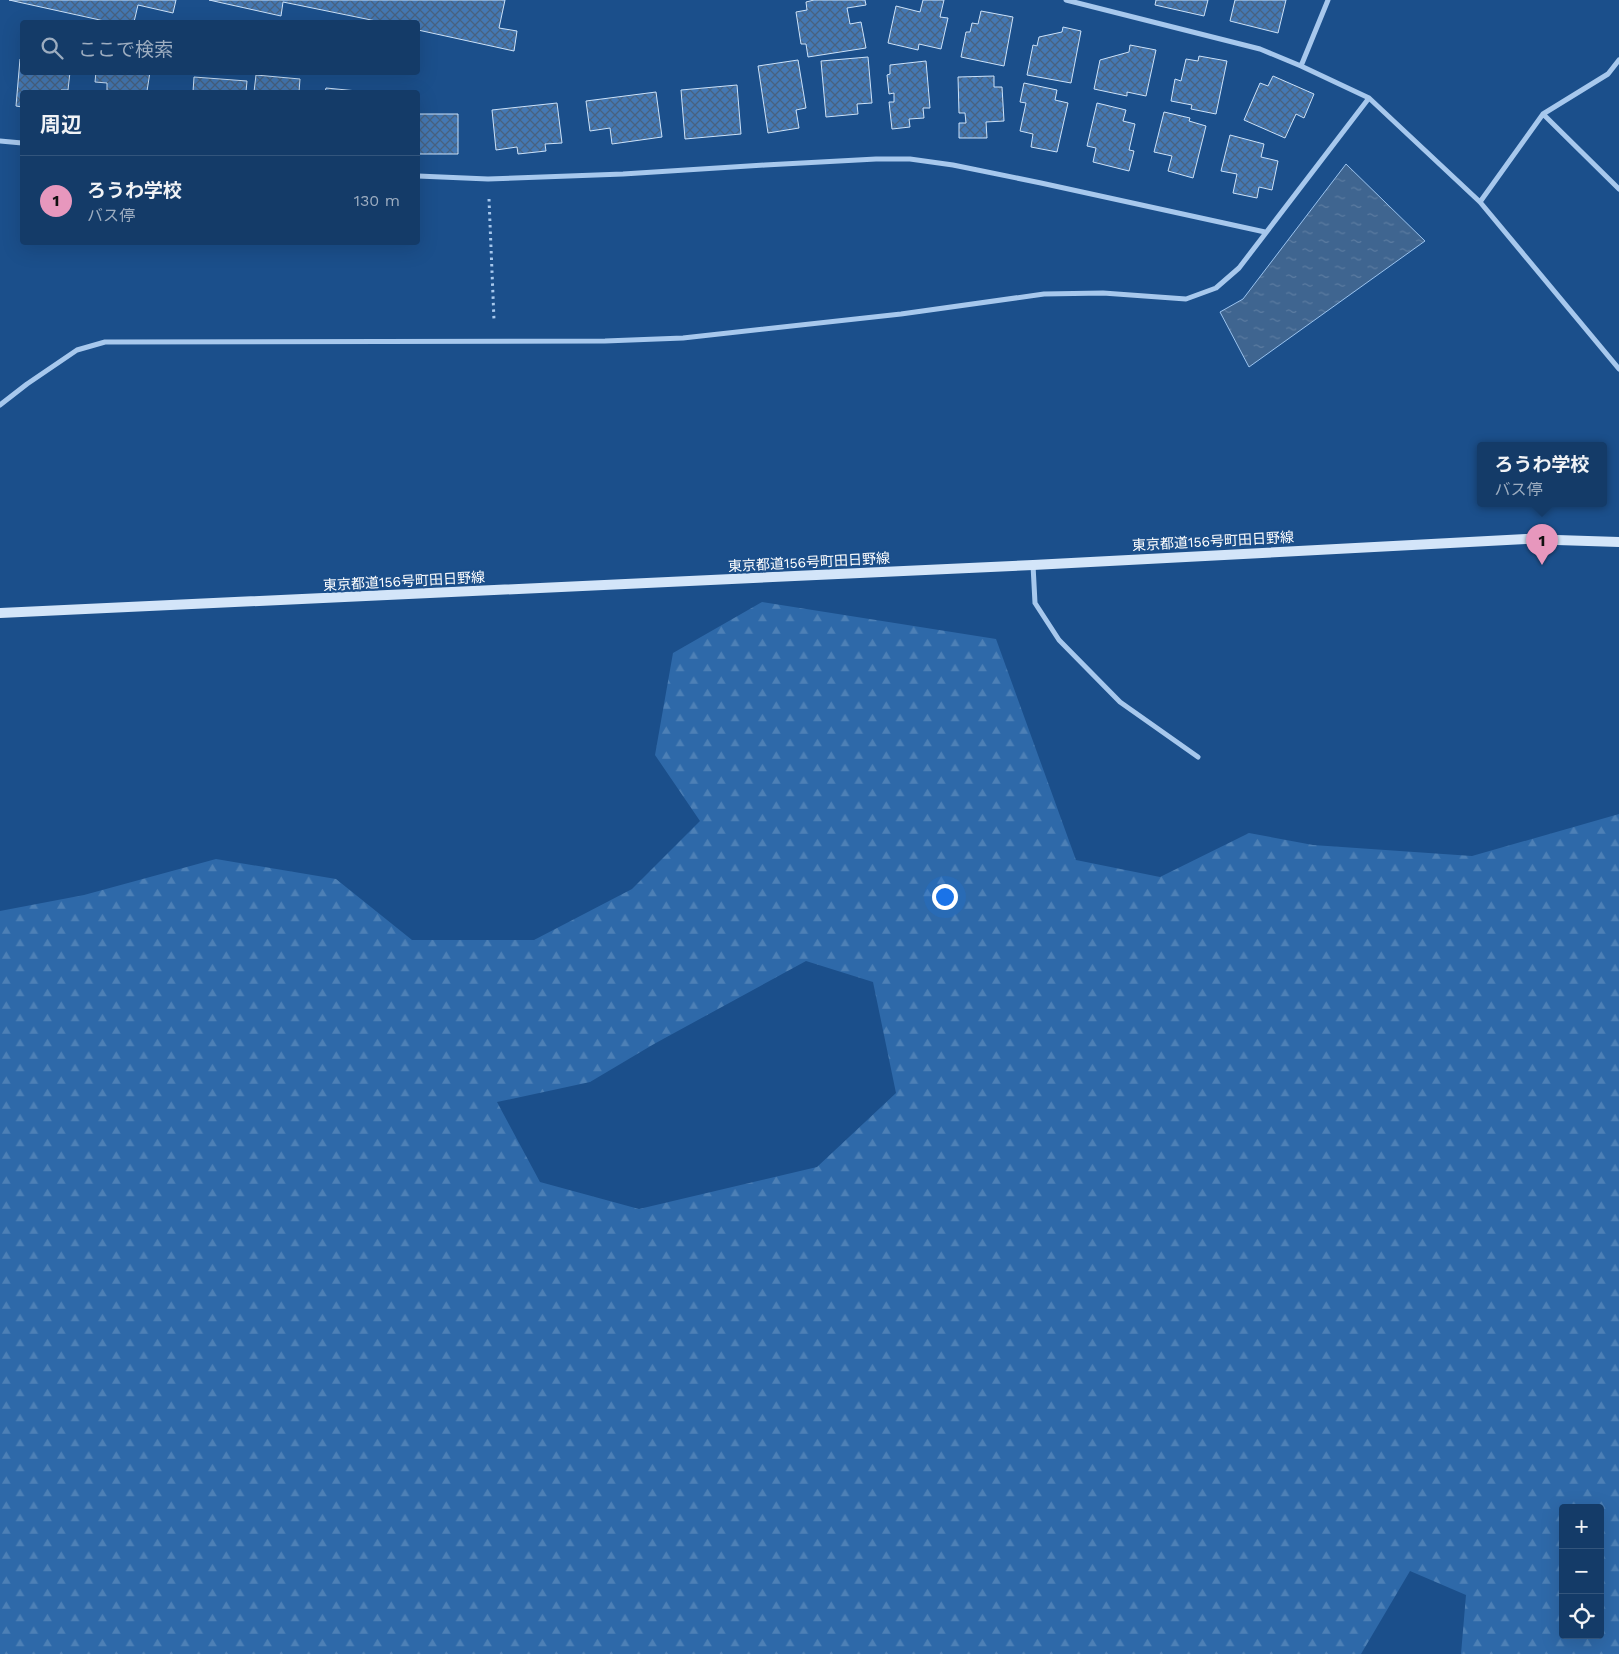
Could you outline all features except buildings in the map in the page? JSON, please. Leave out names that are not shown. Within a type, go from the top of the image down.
[{"type":"main road","name":"東京都道156号町田日野線","points":[[0,613],[1033,565],[1526,539],[1619,542]]},
{"type":"street","points":[[1066,0],[1260,49],[1369,98],[1480,202],[1619,368]]},
{"type":"street","points":[[1301,66],[1328,0]]},
{"type":"street","points":[[1480,202],[1543,114],[1608,74],[1619,60]]},
{"type":"street","points":[[0,405],[26,384],[77,350],[105,342],[605,341],[692,336],[901,314],[1044,294],[1103,293],[1186,298],[1216,288],[1239,268],[1369,98]]},
{"type":"street","points":[[1543,114],[1619,189]]},
{"type":"street","points":[[0,141],[20,143]]},
{"type":"street","points":[[420,176],[488,178],[585,175],[910,159],[1041,183],[1265,232]]},
{"type":"street","points":[[1033,565],[1035,603],[1059,640],[1120,702],[1198,757]]},
{"type":"path","points":[[489,213],[493,296]]},
{"type":"green space","points":[[762,602],[996,639],[1076,860],[1160,877],[1249,833],[1313,845],[1472,856],[1619,814],[1619,1654],[1461,1654],[1466,1595],[1410,1571],[1361,1654],[0,1654],[0,911],[84,895],[216,859],[336,879],[412,940],[534,940],[632,889],[700,821],[655,755],[673,653]],"holes":[[[806,961],[873,982],[896,1093],[817,1167],[639,1209],[540,1182],[497,1102],[590,1082],[654,1044]]]},
{"type":"water","points":[[1346,164],[1425,241],[1249,367],[1220,312],[1243,299]]},
{"type":"place","name":"ろうわ学校","points":[[1542,565]]}]
